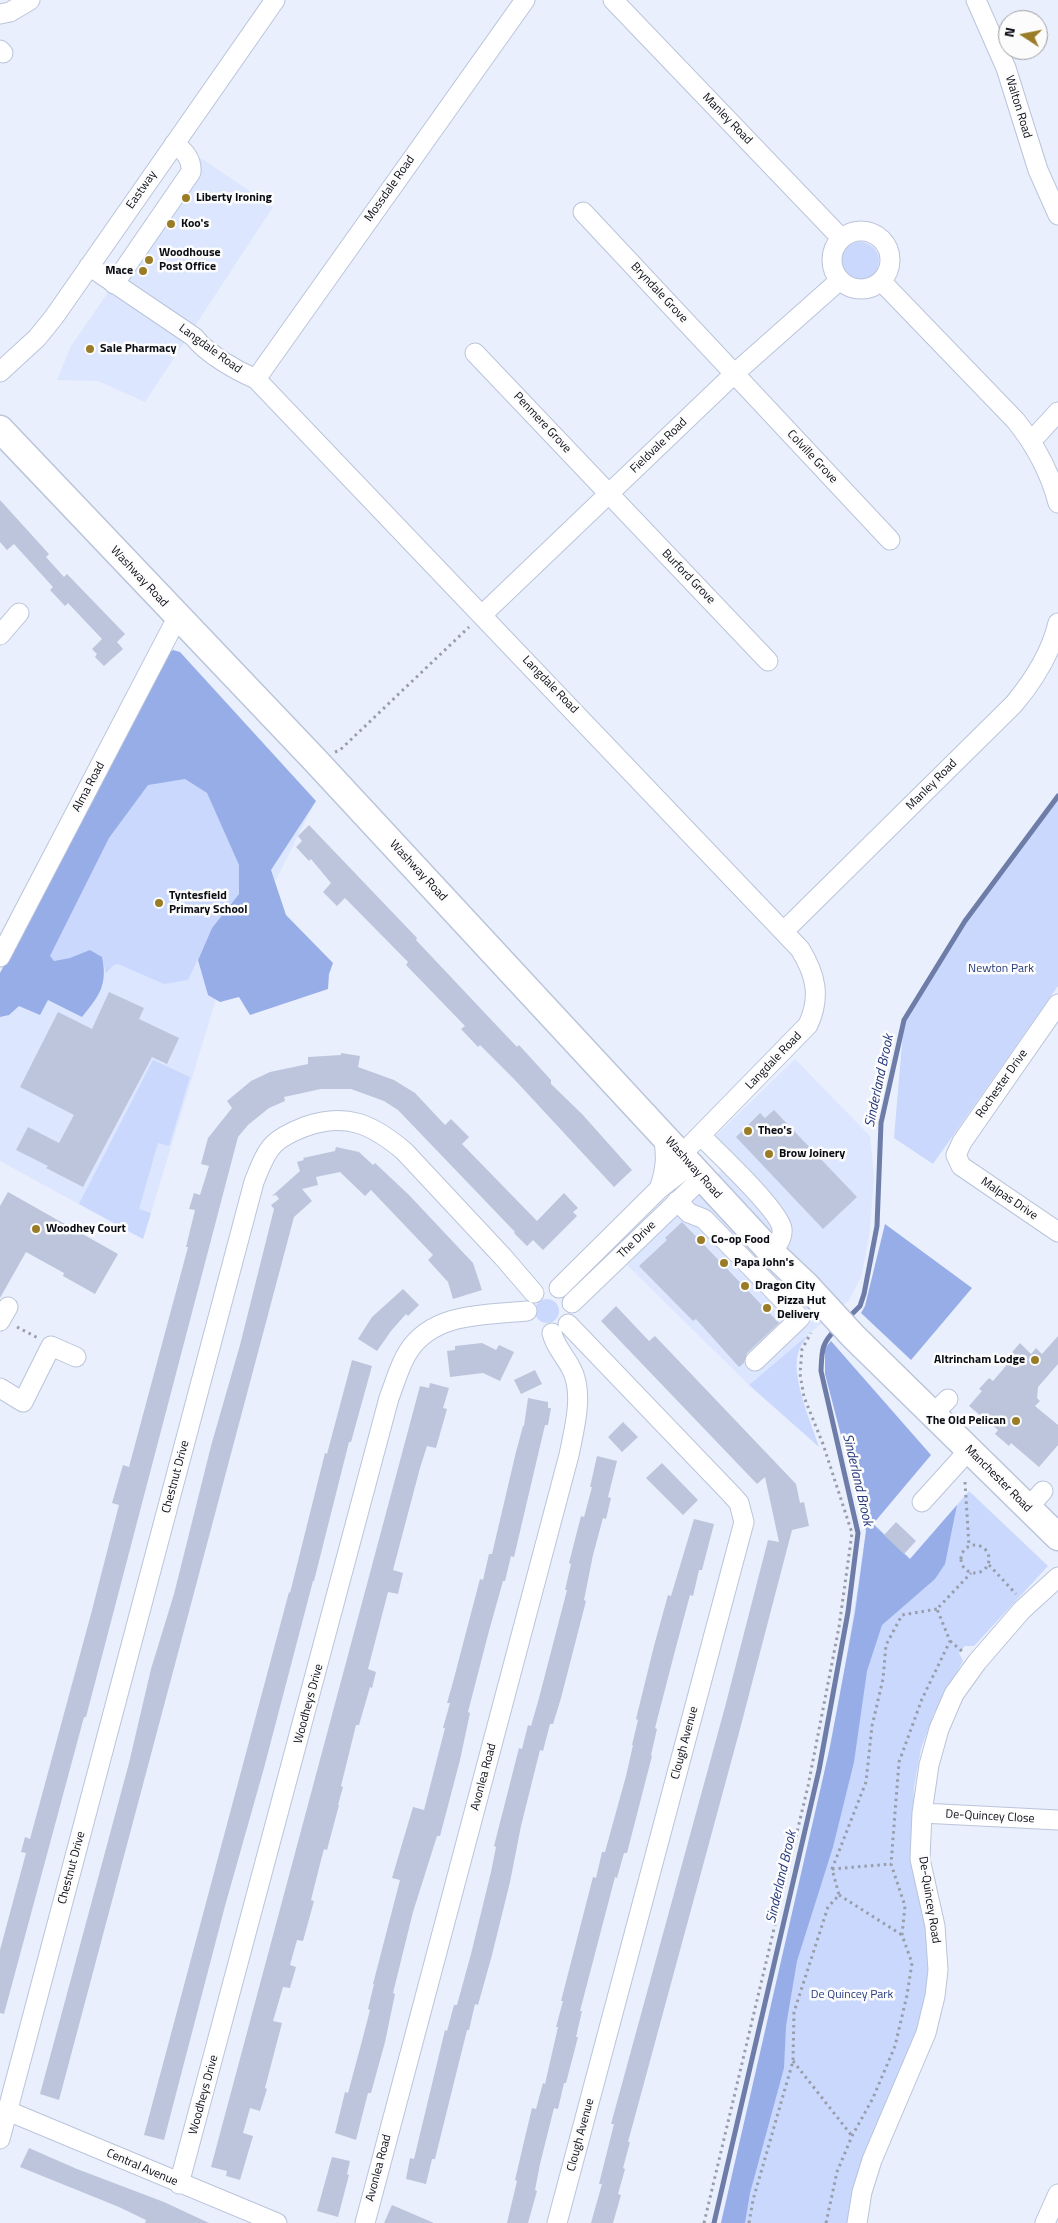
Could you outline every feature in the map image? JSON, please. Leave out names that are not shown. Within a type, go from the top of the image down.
[{"type":"highway","name":"Washway Road","points":[[0,429],[177,618],[314,760],[771,1252],[807,1286],[853,1336]]},
{"type":"highway","name":"Manchester Road","points":[[853,1336],[941,1406],[975,1456],[1036,1500],[1058,1537]]},
{"type":"street","points":[[0,14],[10,12],[30,0]]},
{"type":"street","name":"Eastway","points":[[0,372],[37,338],[54,316],[275,0]]},
{"type":"street","name":"Mossdale Road","points":[[256,379],[525,0]]},
{"type":"street","name":"Manley Road","points":[[613,0],[841,238]]},
{"type":"street","name":"Walton Road","points":[[976,0],[1006,68],[1038,170],[1058,215]]},
{"type":"street","points":[[114,284],[191,172],[192,166],[186,153],[174,144]]},
{"type":"street","name":"Bryndale Grove","points":[[583,212],[734,374]]},
{"type":"street","points":[[859,230],[878,236],[885,244],[889,253],[890,263],[887,273],[881,281],[865,289],[847,286],[840,280],[834,273],[832,254],[835,245],[841,238],[849,232],[859,230]]},
{"type":"street","name":"Langdale Road","points":[[89,266],[194,338],[200,345],[256,379],[784,930],[800,949],[809,964],[815,980],[817,998],[814,1013],[801,1034],[701,1136],[691,1166]]},
{"type":"street","name":"Fieldvale Road","points":[[482,615],[734,374],[840,280]]},
{"type":"street","points":[[881,281],[1016,421],[1042,459],[1054,486],[1058,503]]},
{"type":"street","name":"Penmere Grove","points":[[475,353],[609,494]]},
{"type":"street","name":"Colville Grove","points":[[734,374],[890,540]]},
{"type":"street","points":[[1029,438],[1036,434],[1058,412]]},
{"type":"street","name":"Burford Grove","points":[[609,494],[768,661]]},
{"type":"street","points":[[0,635],[19,613]]},
{"type":"street","name":"Alma Road","points":[[0,957],[177,618]]},
{"type":"street","name":"Manley Road","points":[[784,930],[1014,704],[1032,682],[1046,656],[1058,622]]},
{"type":"street","name":"Rochester Drive","points":[[961,1166],[956,1155],[962,1142],[1058,1004]]},
{"type":"street","name":"Chestnut Drive","points":[[0,2138],[254,1182],[262,1162],[274,1144],[285,1136],[317,1123],[336,1120],[357,1122],[372,1128],[386,1136],[404,1152],[503,1257],[534,1293]]},
{"type":"street","points":[[659,1189],[665,1173],[666,1158],[663,1136]]},
{"type":"street","points":[[701,1136],[761,1198],[781,1224],[780,1242],[771,1252]]},
{"type":"street","name":"The Drive","points":[[559,1288],[659,1189],[691,1166]]},
{"type":"street","name":"The Drive","points":[[572,1303],[678,1200],[691,1166]]},
{"type":"street","name":"Malpas Drive","points":[[961,1166],[1058,1232]]},
{"type":"street","points":[[678,1200],[689,1213],[704,1218],[800,1318],[755,1361]]},
{"type":"street","points":[[788,1305],[807,1286]]},
{"type":"street","points":[[545,1287],[559,1288],[565,1292],[572,1303],[573,1311],[560,1328],[546,1332],[531,1323],[527,1311],[530,1298],[534,1293],[545,1287]]},
{"type":"street","name":"Woodheys Drive","points":[[179,2184],[389,1398],[399,1371],[408,1351],[422,1337],[449,1321],[471,1316],[527,1311]]},
{"type":"street","name":"Avonlea Road","points":[[365,2223],[569,1455],[574,1429],[576,1386],[573,1371],[554,1341],[560,1328]]},
{"type":"street","name":"Clough Avenue","points":[[557,2223],[744,1522],[743,1512],[736,1499],[560,1328]]},
{"type":"street","points":[[0,1388],[23,1402],[51,1346],[76,1357]]},
{"type":"street","points":[[922,1502],[975,1456]]},
{"type":"street","name":"De-Quincey Road","points":[[858,2223],[862,2192],[872,2160],[926,2032],[935,1996],[938,1970],[935,1926],[920,1859],[922,1814],[929,1765],[939,1729],[954,1694],[977,1662],[1026,1606],[1058,1578]]},
{"type":"street","name":"De-Quincey Close","points":[[922,1814],[1058,1820]]},
{"type":"street","name":"Central Avenue","points":[[8,2111],[179,2184],[277,2223]]},
{"type":"street","points":[[1045,2223],[1058,2194]]},
{"type":"path","points":[[314,760],[340,750],[482,615]]},
{"type":"path","points":[[704,2223],[808,1786],[839,1627],[852,1533],[823,1444],[804,1397],[800,1374],[802,1349],[816,1325],[831,1314]]},
{"type":"path","points":[[3,1315],[51,1346]]},
{"type":"path","points":[[969,1546],[965,1480],[975,1456]]},
{"type":"path","points":[[902,1935],[839,1895],[832,1869],[866,1782],[872,1726],[883,1679],[886,1645],[902,1615],[937,1608],[971,1573],[983,1572],[989,1565],[990,1560],[987,1551],[979,1545],[969,1546],[962,1553],[963,1567],[971,1573]]},
{"type":"path","points":[[989,1565],[1026,1606]]},
{"type":"path","points":[[826,2223],[837,2172],[852,2136],[873,2098],[897,2037],[912,1964],[902,1935],[905,1906],[891,1864],[899,1762],[922,1700],[950,1641],[937,1608]]},
{"type":"path","points":[[832,1869],[891,1864]]},
{"type":"path","points":[[749,2223],[753,2200],[792,2061],[794,2012],[828,1907],[839,1895]]},
{"type":"path","points":[[792,2061],[852,2136]]},
{"type":"shaded area","points":[[201,158],[273,207],[145,402],[98,381],[57,380],[71,346]]},
{"type":"shaded area","points":[[173,650],[180,652],[316,801],[271,870],[286,915],[333,963],[329,974],[328,989],[250,1015],[239,997],[220,1002],[208,995],[198,960],[212,928],[239,894],[239,865],[207,793],[185,779],[148,785],[109,838],[50,956],[54,961],[70,958],[90,950],[102,957],[104,967],[103,983],[101,990],[88,1010],[82,1017],[48,1000],[40,1015],[19,1006],[9,1015],[0,1017],[0,973],[167,654]]},
{"type":"shaded area","name":"Tyntesfield Primary School","points":[[179,661],[312,808],[216,999],[143,1239],[0,1161],[0,1006]]},
{"type":"shaded area","points":[[795,1059],[870,1136],[874,1178],[869,1238],[861,1277],[849,1300],[749,1385],[627,1265],[721,1171],[703,1148]]},
{"type":"shaded area","points":[[885,1224],[972,1288],[911,1360],[861,1313],[865,1306]]},
{"type":"shaded area","points":[[831,1341],[931,1455],[873,1524],[910,1559],[957,1505],[945,1564],[935,1579],[882,1625],[867,1671],[854,1762],[833,1847],[797,1961],[786,2026],[784,2068],[750,2193],[745,2223],[721,2223],[830,1747],[855,1613],[866,1531],[825,1374],[825,1348]]},
{"type":"green space","points":[[860,242],[874,247],[879,261],[874,275],[860,280],[846,275],[841,261],[846,247]]},
{"type":"green space","points":[[185,779],[207,793],[239,865],[239,894],[212,928],[188,980],[164,984],[118,964],[114,965],[106,973],[102,957],[90,950],[70,958],[53,961],[50,956],[109,838],[148,784]]},
{"type":"green space","name":"Newton Park","points":[[1058,796],[1058,986],[933,1164],[894,1138],[904,1020],[965,921]]},
{"type":"green space","points":[[153,1060],[190,1077],[169,1146],[158,1143],[139,1209],[151,1213],[143,1239],[79,1204]]},
{"type":"green space","points":[[547,1299],[556,1302],[559,1311],[556,1320],[547,1323],[538,1320],[535,1311],[538,1302]]},
{"type":"green space","points":[[809,1334],[798,1352],[797,1369],[804,1403],[819,1447],[749,1385]]},
{"type":"green space","name":"De Quincey Park","points":[[969,1491],[1048,1566],[974,1646],[965,1646],[959,1653],[963,1661],[934,1713],[921,1749],[914,1787],[913,1836],[930,1934],[928,2011],[850,2223],[721,2223],[802,1879],[838,1706],[866,1531],[873,1523],[910,1559]]},
{"type":"building","points":[[0,500],[49,554],[46,557],[64,577],[67,574],[125,634],[117,642],[123,649],[104,666],[95,657],[97,654],[92,649],[102,639],[68,603],[65,606],[50,590],[53,587],[14,544],[7,550],[0,542]]},
{"type":"building","points":[[309,825],[417,938],[416,940],[517,1047],[519,1045],[551,1080],[551,1084],[582,1114],[632,1170],[614,1187],[514,1079],[461,1029],[465,1026],[406,965],[408,962],[345,898],[337,906],[323,892],[331,883],[311,859],[309,861],[296,847],[302,841],[298,836]]},
{"type":"building","points":[[109,992],[144,1008],[139,1019],[179,1038],[167,1064],[152,1057],[83,1187],[16,1150],[28,1127],[59,1143],[74,1115],[20,1087],[58,1012],[92,1029]]},
{"type":"building","points":[[341,1053],[360,1056],[358,1067],[394,1080],[415,1093],[445,1125],[451,1119],[469,1137],[462,1144],[537,1221],[564,1193],[578,1208],[573,1212],[577,1216],[543,1250],[533,1240],[527,1246],[398,1110],[384,1101],[351,1089],[321,1089],[284,1097],[285,1101],[269,1108],[248,1125],[238,1137],[86,1717],[84,1717],[4,2014],[0,2013],[0,1950],[26,1853],[21,1852],[25,1837],[30,1839],[119,1505],[112,1503],[123,1465],[129,1467],[188,1247],[186,1247],[195,1210],[189,1209],[194,1193],[200,1195],[209,1166],[201,1164],[208,1138],[232,1108],[227,1101],[251,1081],[270,1072],[308,1064],[308,1057],[341,1055]]},
{"type":"building","points":[[774,1110],[857,1197],[823,1229],[736,1137],[760,1113],[765,1118]]},
{"type":"building","points":[[336,1147],[359,1152],[373,1165],[375,1163],[409,1195],[473,1263],[482,1290],[453,1299],[448,1282],[428,1260],[433,1255],[371,1190],[365,1196],[340,1172],[316,1177],[318,1185],[302,1189],[312,1201],[294,1217],[59,2100],[40,2094],[129,1763],[151,1669],[174,1594],[211,1446],[240,1345],[274,1209],[271,1205],[279,1199],[276,1195],[272,1196],[300,1171],[297,1162],[304,1160],[303,1158],[335,1151]]},
{"type":"building","name":"Woodhey Court","points":[[8,1192],[118,1254],[95,1294],[63,1276],[64,1273],[26,1252],[0,1298],[0,1206]]},
{"type":"building","points":[[682,1222],[779,1323],[747,1353],[744,1363],[739,1367],[696,1319],[693,1321],[639,1266],[667,1240],[665,1238]]},
{"type":"building","points":[[403,1289],[419,1305],[408,1316],[406,1314],[377,1351],[358,1339],[372,1317]]},
{"type":"building","points":[[616,1306],[649,1341],[655,1336],[796,1484],[800,1503],[804,1502],[809,1526],[792,1530],[628,2142],[630,2142],[623,2168],[625,2169],[618,2194],[621,2195],[613,2223],[591,2223],[602,2184],[599,2184],[614,2124],[611,2124],[725,1707],[768,1540],[779,1542],[765,1477],[757,1484],[601,1321]]},
{"type":"building","name":"The Old Pelican","points":[[1058,1336],[1058,1364],[1038,1387],[1037,1398],[1040,1401],[1035,1406],[1058,1425],[1058,1445],[1039,1467],[1011,1443],[1009,1446],[995,1434],[998,1430],[969,1406],[982,1391],[979,1389],[989,1378],[993,1381],[1011,1360],[1008,1357],[1020,1343],[1031,1354],[1036,1348],[1042,1354]]},
{"type":"building","points":[[482,1343],[496,1350],[499,1345],[514,1352],[500,1381],[483,1373],[450,1377],[447,1351],[455,1350],[455,1346]]},
{"type":"building","points":[[352,1360],[372,1366],[351,1442],[349,1442],[314,1581],[225,1906],[164,2140],[144,2135],[290,1593],[325,1453],[327,1454]]},
{"type":"building","points":[[535,1370],[542,1384],[521,1394],[514,1380]]},
{"type":"building","points":[[430,1383],[449,1388],[443,1408],[447,1409],[436,1448],[427,1446],[420,1468],[393,1570],[403,1573],[398,1594],[388,1592],[368,1669],[376,1672],[372,1688],[370,1687],[359,1725],[356,1725],[341,1786],[343,1787],[339,1805],[327,1850],[324,1849],[320,1864],[311,1900],[314,1901],[303,1941],[297,1940],[290,1965],[296,1967],[290,1988],[283,1987],[273,2021],[282,2023],[265,2088],[267,2089],[260,2111],[250,2108],[243,2133],[253,2136],[240,2180],[226,2176],[227,2171],[211,2167],[420,1386],[429,1388]]},
{"type":"building","points":[[528,1398],[548,1402],[548,1408],[551,1408],[548,1425],[545,1425],[514,1557],[511,1556],[489,1631],[468,1712],[470,1713],[460,1760],[440,1836],[437,1836],[413,1912],[393,1993],[395,1994],[385,2042],[371,2093],[368,2093],[356,2140],[335,2133],[345,2092],[348,2093],[370,2010],[368,2009],[373,1984],[400,1880],[392,1878],[413,1807],[424,1810],[445,1728],[443,1728],[450,1703],[447,1703],[480,1579],[483,1580],[489,1554],[492,1554],[524,1426]]},
{"type":"building","points":[[623,1422],[638,1437],[622,1452],[608,1437]]},
{"type":"building","points":[[597,1456],[617,1461],[608,1497],[611,1498],[606,1519],[603,1518],[593,1555],[584,1600],[586,1601],[561,1698],[553,1724],[550,1724],[543,1751],[540,1750],[492,1955],[478,2005],[475,2004],[469,2030],[467,2030],[435,2159],[432,2159],[426,2184],[406,2179],[410,2158],[414,2159],[445,2030],[447,2031],[454,2005],[457,2005],[471,1954],[491,1872],[496,1847],[494,1846],[519,1748],[522,1749],[528,1725],[531,1726],[539,1698],[567,1590],[565,1590],[571,1564],[569,1563],[581,1516],[584,1517],[592,1487],[590,1487]]},
{"type":"building","points":[[662,1463],[698,1500],[683,1515],[646,1478]]},
{"type":"building","points":[[694,1519],[714,1524],[702,1570],[699,1570],[693,1596],[690,1595],[676,1647],[655,1728],[657,1729],[652,1756],[627,1853],[624,1853],[617,1878],[615,1877],[580,2011],[582,2011],[576,2037],[578,2037],[566,2083],[564,2083],[558,2109],[554,2108],[540,2164],[535,2190],[537,2191],[528,2223],[507,2223],[532,2108],[536,2109],[543,2083],[545,2084],[563,2001],[561,2001],[593,1877],[596,1878],[602,1852],[605,1852],[626,1776],[638,1720],[636,1719],[654,1646],[668,1595],[671,1596]]},
{"type":"building","points":[[896,1522],[916,1541],[904,1554],[884,1535]]},
{"type":"building","points":[[29,2148],[77,2169],[164,2202],[209,2223],[145,2223],[146,2220],[119,2207],[20,2167]]},
{"type":"building","points":[[332,2157],[350,2161],[347,2174],[349,2175],[338,2217],[317,2211]]},
{"type":"building","points":[[392,2205],[434,2223],[384,2223]]},
{"type":"waterway","name":"Sinderland Brook","points":[[848,1318],[860,1306],[864,1294],[877,1226],[881,1123],[904,1020],[965,921],[1058,796]]},
{"type":"waterway","name":"Sinderland Brook","points":[[714,2223],[819,1770],[848,1612],[858,1533],[821,1371],[823,1348],[827,1339],[836,1329]]},
{"type":"place","name":"Liberty Ironing","points":[[186,198]]},
{"type":"place","name":"Koo's","points":[[171,224]]},
{"type":"place","name":"Woodhouse Post Office","points":[[149,260]]},
{"type":"place","name":"Mace","points":[[143,271]]},
{"type":"place","name":"Sale Pharmacy","points":[[90,349]]},
{"type":"place","name":"Tyntesfield Primary School","points":[[159,903]]},
{"type":"place","name":"Theo's","points":[[748,1131]]},
{"type":"place","name":"Brow Joinery","points":[[769,1154]]},
{"type":"place","name":"Woodhey Court","points":[[36,1229]]},
{"type":"place","name":"Co-op Food","points":[[701,1240]]},
{"type":"place","name":"Papa John's","points":[[724,1263]]},
{"type":"place","name":"Dragon City","points":[[745,1286]]},
{"type":"place","name":"Pizza Hut Delivery","points":[[767,1308]]},
{"type":"place","name":"Altrincham Lodge","points":[[1035,1360]]},
{"type":"place","name":"The Old Pelican","points":[[1016,1421]]}]
